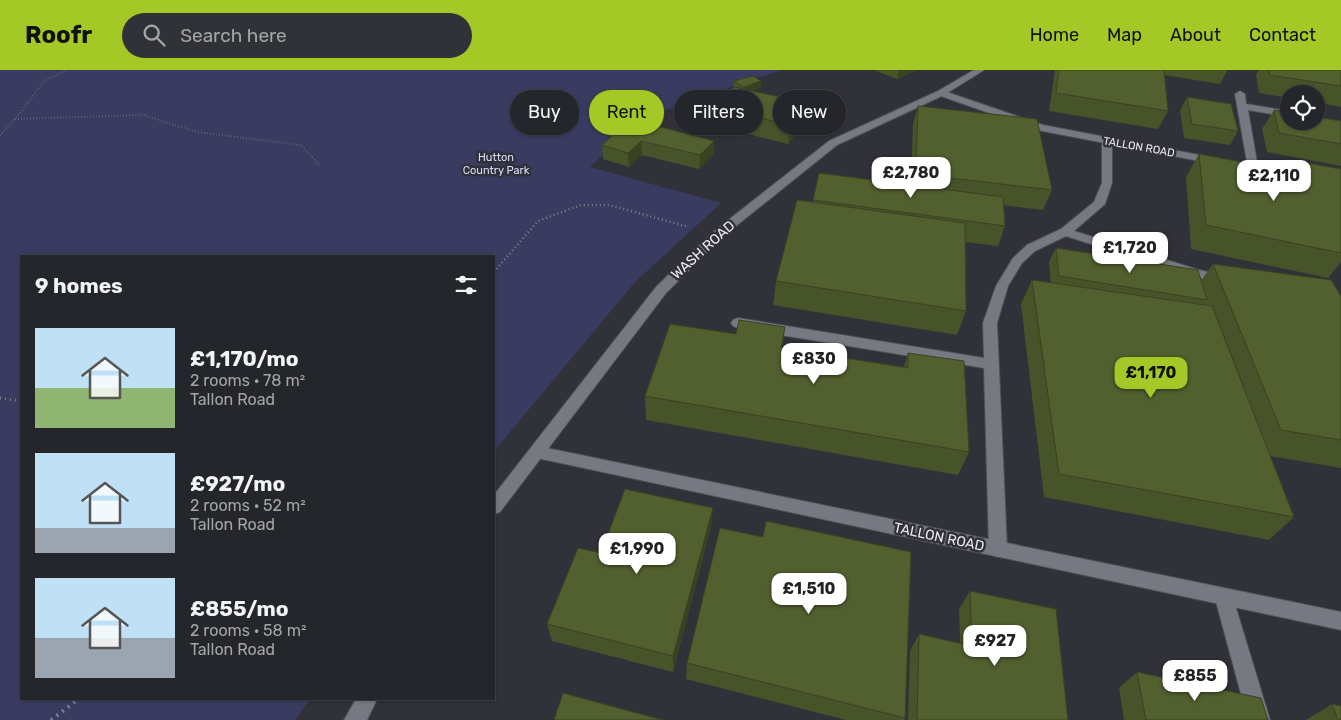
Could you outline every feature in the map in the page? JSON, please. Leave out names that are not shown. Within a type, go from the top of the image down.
[{"type":"street","name":"WASH ROAD","points":[[495,507],[661,290],[717,235],[833,142],[941,92],[980,70]]},
{"type":"street","name":"TALLON ROAD","points":[[941,92],[1042,128],[1107,142],[1224,162]]},
{"type":"street","points":[[1240,94],[1253,168]]},
{"type":"street","points":[[1242,106],[1280,112]]},
{"type":"street","points":[[998,549],[990,323],[1002,286],[1017,262],[1031,248],[1065,232],[1099,204],[1107,184],[1107,142]]},
{"type":"street","points":[[1065,232],[1197,274],[1238,282]]},
{"type":"street","points":[[738,323],[991,364]]},
{"type":"street","name":"TALLON ROAD","points":[[537,452],[1341,622]]},
{"type":"street","points":[[1224,598],[1259,720]]},
{"type":"street","points":[[355,720],[366,700]]},
{"type":"path","points":[[0,135],[15,119],[44,81],[66,70]]},
{"type":"path","points":[[15,119],[143,115],[197,132],[301,145],[319,165]]},
{"type":"path","points":[[495,271],[538,221],[581,205],[609,206],[717,235]]},
{"type":"path","points":[[0,398],[20,401]]},
{"type":"path","points":[[51,720],[78,700]]},
{"type":"green space","name":"Hutton Country Park","points":[[0,70],[781,70],[723,90],[674,90],[674,107],[664,110],[664,90],[589,90],[589,135],[624,135],[590,167],[721,203],[635,282],[495,450],[495,255],[20,255],[20,700],[309,700],[295,720],[0,720]]},
{"type":"building","points":[[1059,70],[1164,70],[1168,111],[1056,93]]},
{"type":"building","points":[[1269,70],[1341,70],[1341,86],[1270,75]]},
{"type":"building","points":[[753,76],[761,81],[744,87],[734,81]]},
{"type":"building","points":[[734,87],[748,90],[731,90]]},
{"type":"building","points":[[763,93],[773,95],[773,121],[763,119]]},
{"type":"building","points":[[1187,97],[1231,104],[1238,131],[1192,124]]},
{"type":"building","points":[[918,106],[1037,119],[1052,190],[916,174]]},
{"type":"building","points":[[1274,110],[1280,111],[1280,130],[1325,130],[1325,118],[1341,121],[1341,144],[1279,133]]},
{"type":"building","points":[[664,128],[674,130],[674,135],[691,135],[714,141],[700,155],[641,141],[628,153],[602,145],[613,135],[664,135]]},
{"type":"building","points":[[1199,154],[1311,175],[1307,163],[1341,169],[1341,253],[1206,225]]},
{"type":"building","points":[[819,173],[1003,197],[1005,226],[813,200]]},
{"type":"building","points":[[797,200],[965,223],[966,311],[776,281]]},
{"type":"building","points":[[1056,248],[1198,270],[1207,300],[1059,276]]},
{"type":"building","points":[[1213,264],[1331,280],[1341,296],[1341,440],[1281,430]]},
{"type":"building","points":[[1032,280],[1212,306],[1294,517],[1059,474]]},
{"type":"building","points":[[739,320],[785,327],[781,348],[908,368],[908,353],[964,361],[969,452],[645,396],[670,324],[736,334]]},
{"type":"building","points":[[625,489],[713,508],[673,656],[547,624],[578,548],[601,553]]},
{"type":"building","points":[[766,521],[911,552],[905,718],[687,663],[720,528],[763,537]]},
{"type":"building","points":[[970,591],[1056,609],[1068,720],[917,720],[919,634],[972,646]]},
{"type":"building","points":[[1137,672],[1261,698],[1268,720],[1146,720]]},
{"type":"building","points":[[563,693],[663,720],[554,720]]},
{"type":"building","points":[[1332,704],[1341,706],[1341,720],[1338,720]]}]
